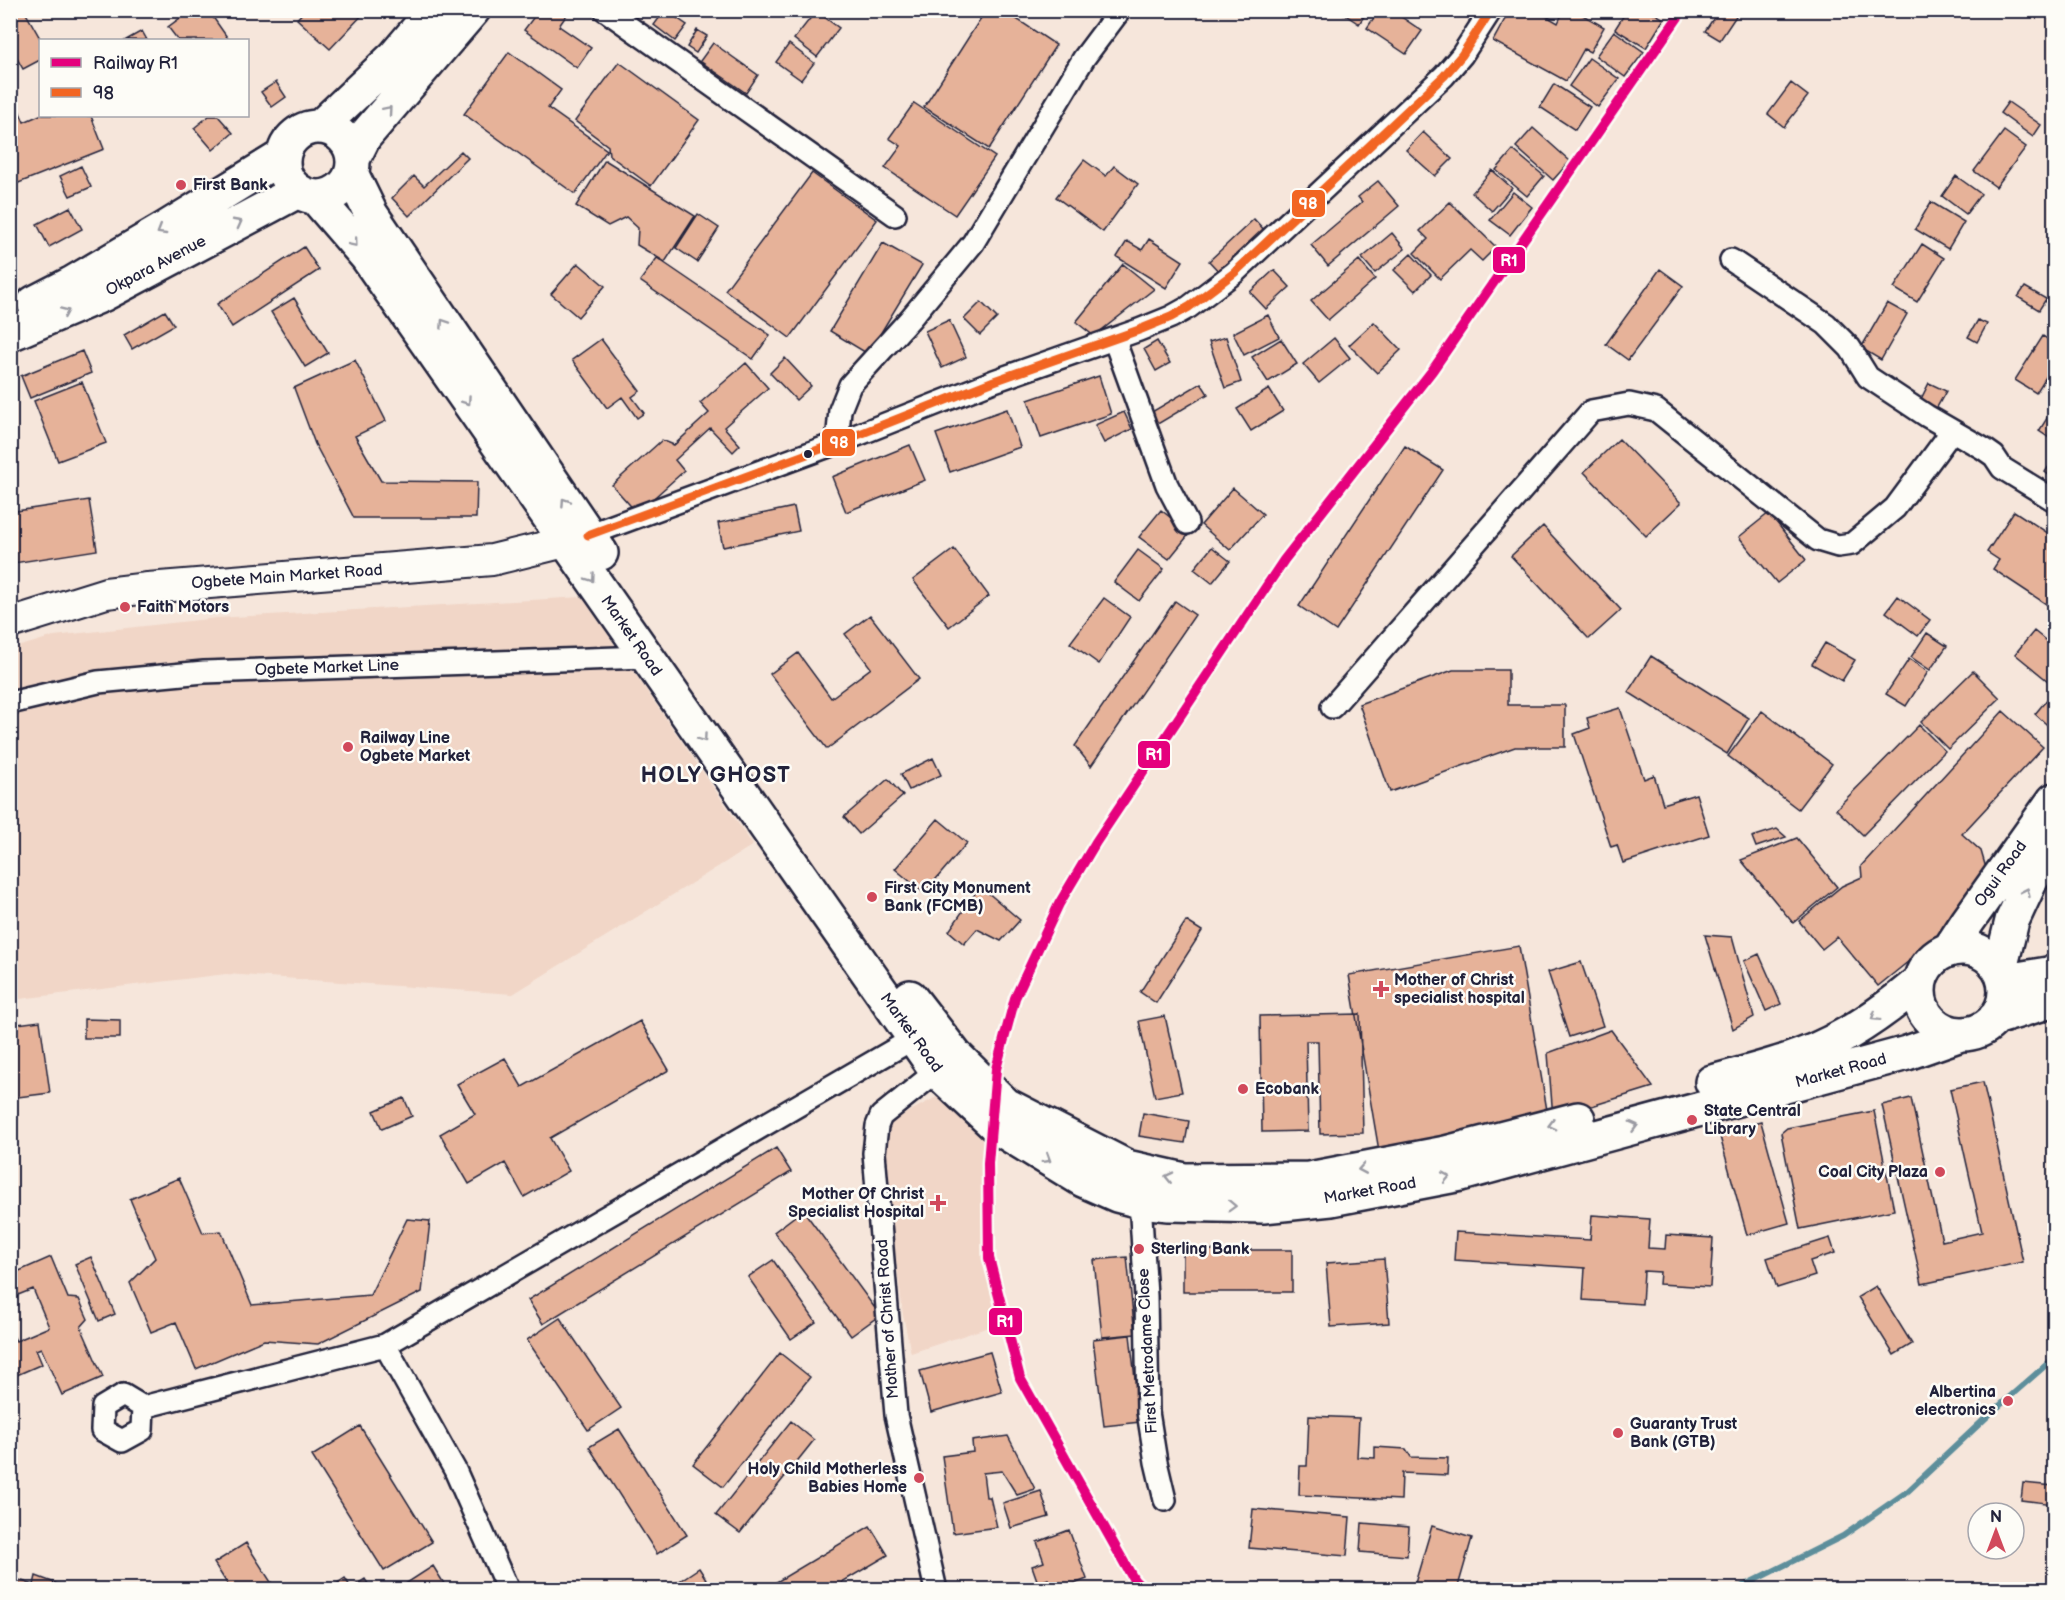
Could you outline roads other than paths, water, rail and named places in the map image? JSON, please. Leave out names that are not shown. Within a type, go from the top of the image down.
[{"type":"main road","points":[[320,127],[395,56],[434,10]]},
{"type":"main road","points":[[353,166],[350,146],[342,136],[332,129],[320,127],[303,130],[296,135],[285,148],[283,156],[285,176],[307,195],[327,197],[338,192],[346,185],[364,137],[472,10]]},
{"type":"main road","name":"Okpara Avenue","points":[[10,312],[30,305],[71,284],[283,156]]},
{"type":"main road","name":"Market Road","points":[[353,166],[371,214],[576,538],[646,657],[924,1033],[955,1055],[974,1091]]},
{"type":"main road","name":"Market Road","points":[[307,195],[366,257],[576,538],[901,985],[924,1033],[937,1071],[974,1091],[1083,1180],[1117,1195],[1140,1201],[1169,1204],[1263,1206],[1331,1199],[1461,1174],[1907,1053],[1961,1034]]},
{"type":"main road","name":"Okpara Avenue","points":[[10,334],[104,294],[307,195]]},
{"type":"main road","name":"Ogui Road","points":[[1949,950],[2055,800]]},
{"type":"main road","name":"Ogui Road","points":[[2002,975],[2012,921],[2031,880],[2055,846]]},
{"type":"main road","points":[[1964,947],[1978,951],[1990,958],[2002,975],[2005,994],[2002,1007],[1986,1027],[1974,1032],[1961,1034],[1937,1026],[1922,1006],[1919,993],[1920,981],[1931,962],[1949,950],[1964,947]]},
{"type":"main road","points":[[2002,975],[2055,973]]},
{"type":"main road","name":"Market Road","points":[[1002,1116],[1128,1167],[1185,1180],[1309,1179],[1446,1153],[1648,1100],[1801,1056],[1848,1034],[1886,1010],[1920,981]]},
{"type":"main road","points":[[1995,1018],[2055,1000]]},
{"type":"street","points":[[605,10],[895,215]]},
{"type":"street","points":[[837,443],[840,410],[850,385],[910,319],[973,243],[1084,58],[1120,10]]},
{"type":"street","points":[[576,538],[837,443],[994,381],[1139,330],[1189,307],[1234,273],[1444,76],[1462,55],[1491,10]]},
{"type":"street","points":[[1731,260],[1826,324],[1850,348],[1868,377],[1994,456],[2002,468],[2055,500]]},
{"type":"street","points":[[1114,339],[1167,485],[1187,523]]},
{"type":"street","points":[[1332,707],[1591,411],[1629,404],[1656,410],[1818,540],[1838,546],[1852,544],[1895,508],[1952,431]]},
{"type":"street","name":"Ogbete Main Market Road","points":[[10,623],[106,594],[148,588],[492,560],[576,538]]},
{"type":"street","name":"Ogbete Market Line","points":[[10,703],[98,682],[204,672],[646,657]]},
{"type":"street","points":[[143,1407],[385,1345],[924,1033]]},
{"type":"street","name":"Mother of Christ Road","points":[[936,1590],[896,1414],[874,1153],[877,1126],[881,1116],[937,1071]]},
{"type":"street","name":"First Metrodame Close","points":[[1140,1201],[1146,1296],[1148,1412],[1165,1500]]},
{"type":"street","points":[[385,1345],[455,1470],[508,1590]]},
{"type":"waterway","points":[[1735,1590],[1843,1536],[1908,1491],[2054,1358]]},
{"type":"rail line","name":"R1","points":[[1144,1590],[1134,1580],[1020,1378],[989,1258],[988,1163],[996,1069],[1015,998],[1059,904],[1096,842],[1284,560],[1432,371],[1683,10]]},
{"type":"place","name":"First Bank","points":[[181,185]]},
{"type":"place","name":"Faith Motors","points":[[125,607]]},
{"type":"place","name":"Railway Line Ogbete Market","points":[[348,747]]},
{"type":"place","name":"First City Monument Bank (FCMB)","points":[[872,897]]},
{"type":"place","name":"Mother of Christ specialist hospital","points":[[1381,989]]},
{"type":"place","name":"Ecobank","points":[[1243,1089]]},
{"type":"place","name":"State Central Library","points":[[1692,1120]]},
{"type":"place","name":"Coal City Plaza","points":[[1940,1172]]},
{"type":"place","name":"Mother Of Christ Specialist Hospital","points":[[938,1203]]},
{"type":"place","name":"Sterling Bank","points":[[1139,1249]]},
{"type":"place","name":"Albertina electronics","points":[[2008,1401]]},
{"type":"place","name":"Guaranty Trust Bank (GTB)","points":[[1618,1433]]},
{"type":"place","name":"Holy Child Motherless Babies Home","points":[[919,1478]]},
{"type":"district","name":"HOLY GHOST","points":[[716,775]]}]
